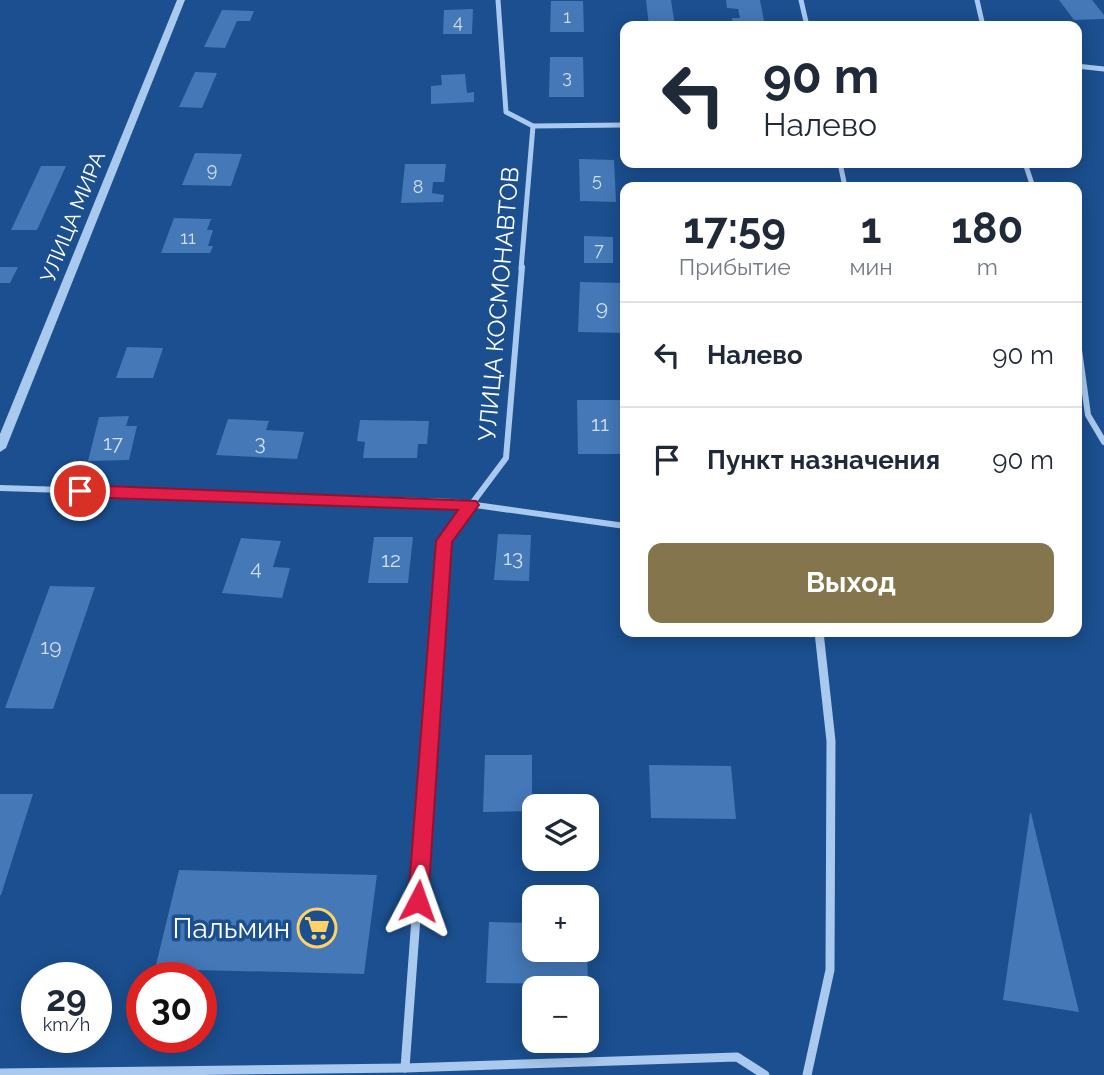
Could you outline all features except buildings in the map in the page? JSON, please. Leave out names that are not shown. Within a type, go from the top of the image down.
[{"type":"street","name":"УЛИЦА МИРА","points":[[0,448],[181,0]]},
{"type":"street","points":[[498,0],[506,112],[533,126],[620,125]]},
{"type":"street","points":[[801,0],[806,21]]},
{"type":"street","points":[[977,0],[982,21]]},
{"type":"street","points":[[1082,67],[1104,69]]},
{"type":"street","name":"УЛИЦА КОСМОНАВТОВ","points":[[405,1068],[444,541],[506,457],[533,126]]},
{"type":"street","points":[[1082,372],[1088,415],[1104,442]]},
{"type":"street","points":[[0,488],[471,505],[620,525]]},
{"type":"street","points":[[807,1075],[830,970],[831,741],[820,637]]},
{"type":"street","points":[[0,1073],[405,1068],[737,1057],[765,1075]]},
{"type":"place","name":"Пальмин","points":[[317,928]]},
{"type":"route","points":[[80,491],[454,502],[471,505],[444,541],[418,901]]}]
